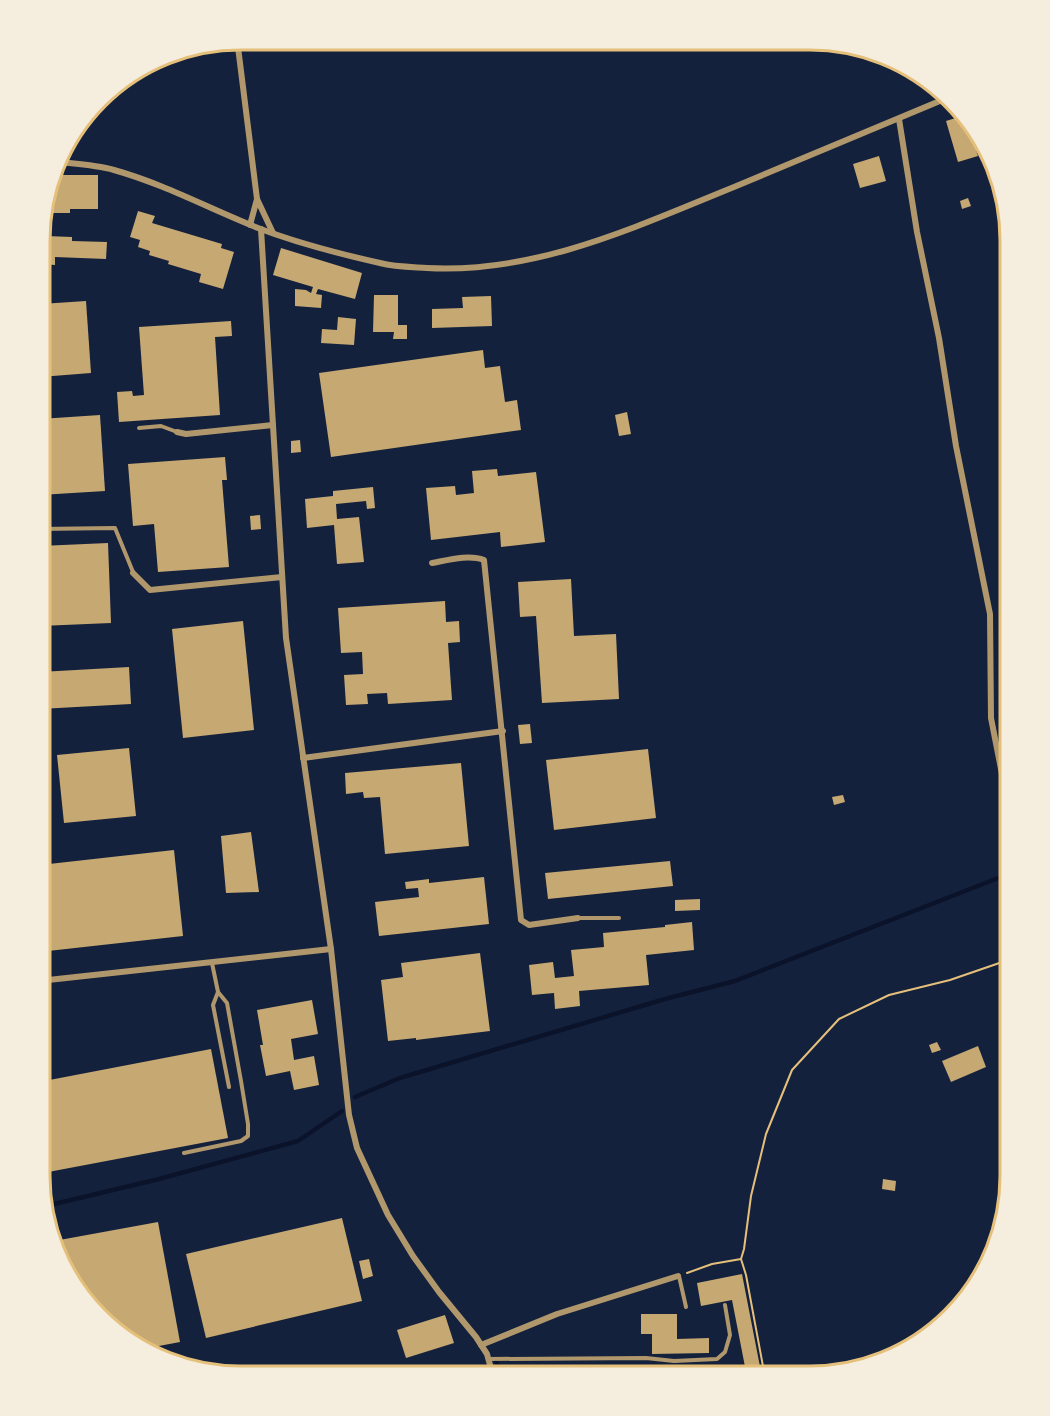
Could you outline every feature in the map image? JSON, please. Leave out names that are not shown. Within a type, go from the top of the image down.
[{"type":"street","points":[[238,50],[257,199],[273,233]]},
{"type":"street","points":[[66,163],[114,170],[261,229],[384,264],[446,269],[480,268],[549,256],[629,230],[940,101]]},
{"type":"street","points":[[898,118],[917,232],[939,338],[956,446],[990,614],[991,718],[1000,764]]},
{"type":"street","points":[[250,225],[257,199]]},
{"type":"street","points":[[261,229],[286,638],[331,949],[349,1115],[357,1148],[388,1215],[413,1256],[481,1345],[490,1366]]},
{"type":"street","points":[[177,432],[186,434],[273,425]]},
{"type":"street","points":[[432,563],[467,558],[484,560],[521,920],[529,925],[578,918]]},
{"type":"street","points":[[133,573],[150,590],[282,577]]},
{"type":"street","points":[[303,758],[503,731]]},
{"type":"street","points":[[50,980],[331,949]]},
{"type":"street","points":[[481,1345],[557,1314],[678,1275]]},
{"type":"lane","points":[[139,428],[161,426],[177,432]]},
{"type":"lane","points":[[50,529],[114,528],[133,573]]},
{"type":"lane","points":[[578,918],[619,918]]},
{"type":"lane","points":[[184,1153],[241,1141],[248,1136],[227,1003],[218,992],[212,963]]},
{"type":"lane","points":[[218,992],[213,1005],[229,1087]]},
{"type":"lane","points":[[678,1275],[686,1307]]},
{"type":"lane","points":[[488,1359],[635,1358],[674,1361],[717,1359],[725,1352],[730,1335],[725,1305]]},
{"type":"path","points":[[763,1366],[741,1259],[751,1196],[766,1134],[792,1070],[839,1019],[889,995],[950,980],[1000,962]]},
{"type":"path","points":[[678,1275],[712,1264],[741,1259]]},
{"type":"building","points":[[956,118],[977,150],[978,156],[958,162],[946,121]]},
{"type":"building","points":[[879,156],[886,181],[860,188],[853,164]]},
{"type":"building","points":[[61,175],[98,175],[98,209],[70,209],[70,213],[51,213]]},
{"type":"building","points":[[968,198],[971,206],[962,209],[960,201]]},
{"type":"building","points":[[138,211],[155,216],[152,223],[222,244],[221,248],[234,252],[223,289],[199,282],[201,274],[168,264],[169,261],[149,255],[150,251],[138,247],[140,240],[130,237]]},
{"type":"building","points":[[50,236],[72,237],[72,241],[107,242],[106,259],[55,257],[55,265],[50,265]]},
{"type":"building","points":[[281,248],[362,273],[355,299],[318,289],[316,294],[322,295],[321,308],[295,306],[295,289],[311,293],[313,287],[273,275]]},
{"type":"building","points":[[374,295],[398,295],[398,325],[407,325],[407,339],[393,339],[394,332],[373,332]]},
{"type":"building","points":[[491,296],[492,326],[432,328],[432,309],[463,308],[462,297]]},
{"type":"building","points":[[86,301],[91,373],[50,376],[50,303]]},
{"type":"building","points":[[338,317],[356,319],[354,345],[321,343],[322,329],[337,330]]},
{"type":"building","points":[[231,321],[232,336],[215,337],[220,415],[119,422],[117,392],[132,391],[133,396],[144,395],[139,327]]},
{"type":"building","points":[[483,350],[485,368],[500,366],[505,402],[517,400],[521,430],[331,457],[319,373]]},
{"type":"building","points":[[627,412],[631,434],[619,436],[615,415]]},
{"type":"building","points":[[100,415],[105,491],[50,494],[50,418]]},
{"type":"building","points":[[300,440],[301,452],[291,453],[291,441]]},
{"type":"building","points":[[225,457],[227,480],[222,480],[229,567],[158,572],[154,524],[133,526],[128,464]]},
{"type":"building","points":[[497,469],[498,476],[536,472],[545,542],[501,547],[500,532],[431,540],[426,488],[455,486],[456,495],[474,493],[472,471]]},
{"type":"building","points":[[373,487],[375,508],[367,509],[366,501],[336,504],[337,519],[359,517],[364,562],[337,564],[334,525],[307,528],[305,499],[333,496],[333,491]]},
{"type":"building","points":[[260,515],[261,529],[251,530],[250,516]]},
{"type":"building","points":[[108,543],[111,623],[50,626],[50,546]]},
{"type":"building","points":[[571,579],[574,636],[616,634],[619,699],[542,703],[536,616],[520,617],[518,582]]},
{"type":"building","points":[[445,601],[446,622],[459,621],[460,642],[448,643],[452,700],[388,704],[387,693],[367,694],[368,704],[346,705],[344,675],[363,674],[362,652],[341,653],[338,608]]},
{"type":"building","points":[[243,621],[254,730],[183,738],[172,629]]},
{"type":"building","points":[[129,667],[131,704],[50,708],[50,671]]},
{"type":"building","points":[[530,724],[532,743],[520,744],[518,725]]},
{"type":"building","points":[[129,748],[136,816],[64,823],[57,755]]},
{"type":"building","points":[[648,749],[656,818],[554,830],[546,760]]},
{"type":"building","points":[[461,763],[469,846],[385,854],[380,797],[364,798],[363,792],[346,794],[345,773]]},
{"type":"building","points":[[843,795],[845,802],[834,805],[832,797]]},
{"type":"building","points":[[251,832],[259,892],[226,893],[221,836]]},
{"type":"building","points":[[174,850],[183,936],[50,951],[50,864]]},
{"type":"building","points":[[670,861],[673,886],[548,899],[545,873]]},
{"type":"building","points":[[484,877],[489,924],[379,936],[375,902],[419,897],[418,888],[406,889],[405,882],[429,879],[429,883]]},
{"type":"building","points":[[700,899],[700,910],[675,911],[675,900]]},
{"type":"building","points":[[692,922],[694,950],[646,955],[649,985],[579,991],[580,1006],[555,1009],[554,993],[532,995],[529,965],[553,962],[555,978],[574,976],[571,950],[604,947],[603,933]]},
{"type":"building","points":[[480,953],[490,1031],[388,1041],[381,980],[403,977],[401,963]]},
{"type":"building","points":[[312,1000],[318,1034],[291,1039],[294,1060],[314,1056],[319,1085],[294,1090],[290,1071],[266,1076],[257,1010]]},
{"type":"building","points":[[937,1042],[941,1050],[932,1053],[929,1045]]},
{"type":"building","points":[[978,1046],[986,1067],[951,1082],[942,1061]]},
{"type":"building","points":[[211,1049],[228,1138],[50,1172],[50,1080]]},
{"type":"building","points":[[883,1179],[896,1181],[895,1191],[882,1189]]},
{"type":"building","points":[[342,1218],[362,1301],[206,1338],[186,1254]]},
{"type":"building","points":[[158,1222],[180,1342],[155,1347],[114,1319],[82,1282],[69,1260],[61,1240]]},
{"type":"building","points":[[369,1259],[373,1276],[363,1279],[359,1261]]},
{"type":"building","points":[[742,1274],[760,1366],[745,1366],[732,1300],[701,1306],[697,1283]]},
{"type":"building","points":[[641,1314],[677,1314],[677,1339],[709,1338],[709,1353],[652,1354],[652,1334],[641,1334]]},
{"type":"building","points":[[445,1315],[454,1343],[406,1358],[397,1330]]},
{"type":"waterway","points":[[355,1097],[400,1078],[665,999],[735,981],[1000,877]]},
{"type":"waterway","points":[[52,1205],[159,1179],[298,1141],[342,1111]]},
{"type":"waterway","points":[[496,1360],[498,1366]]}]
